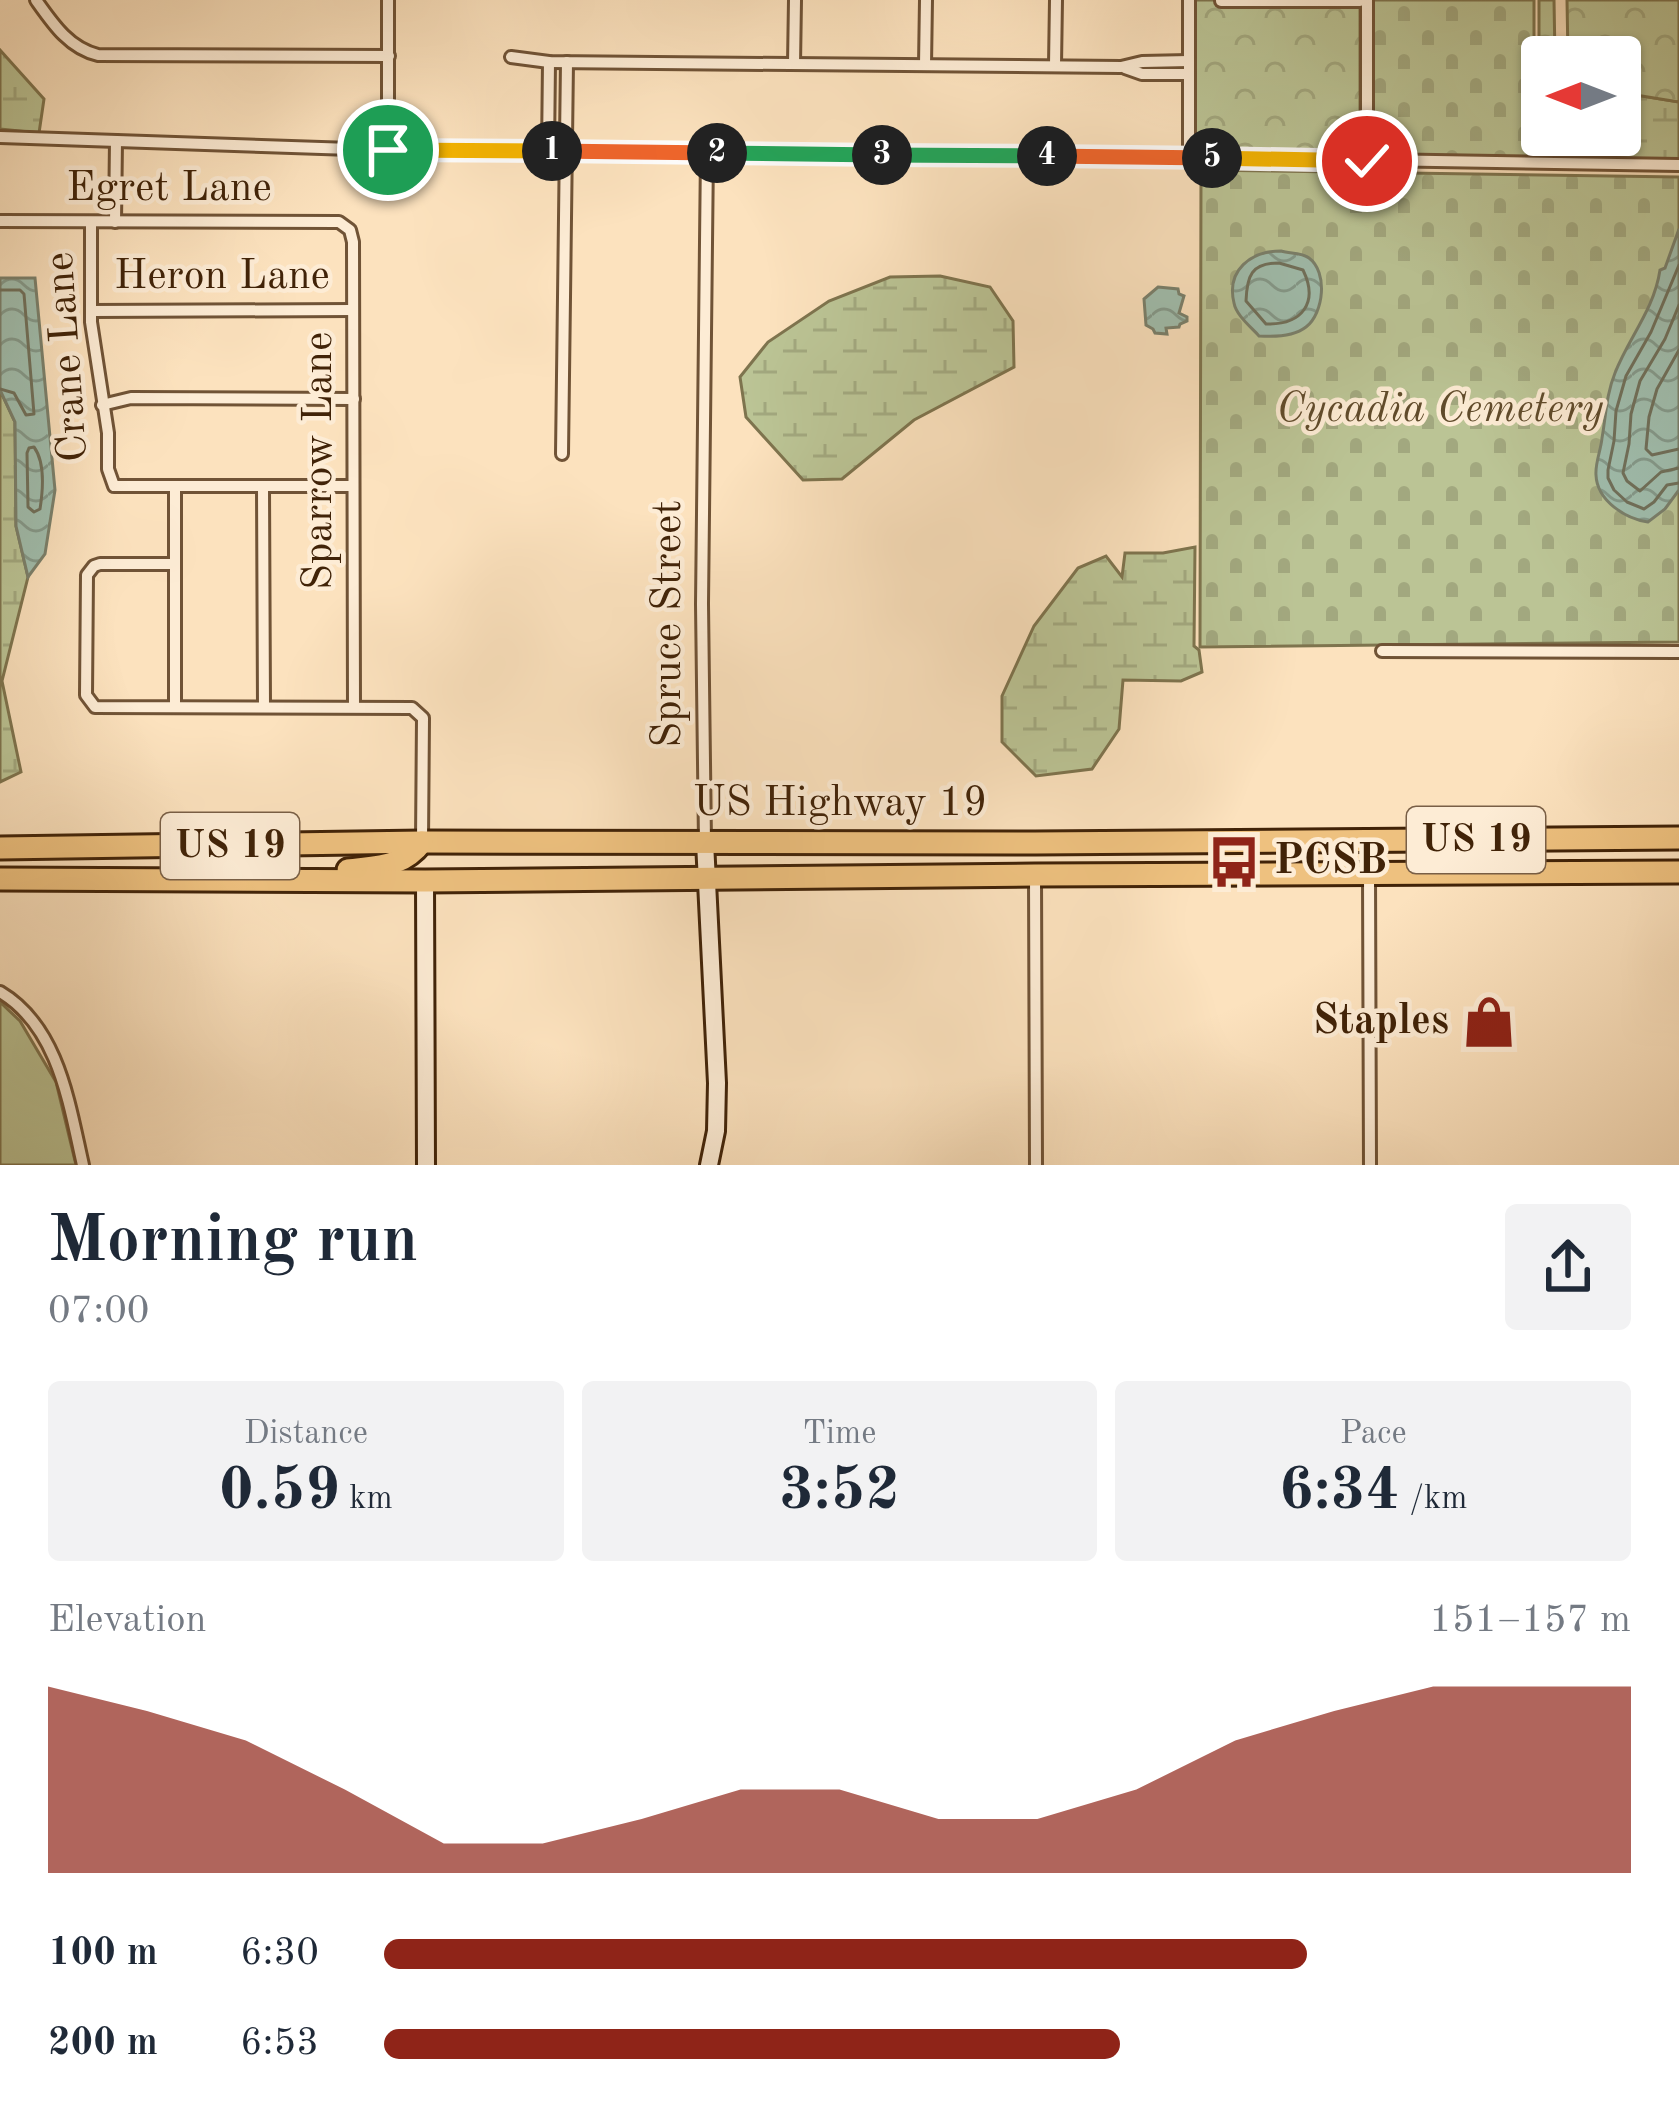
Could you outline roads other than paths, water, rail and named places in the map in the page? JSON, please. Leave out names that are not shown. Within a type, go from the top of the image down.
[{"type":"highway","name":"US Highway 19","points":[[0,848],[1679,838]]},
{"type":"highway","points":[[283,880],[400,862],[422,842]]},
{"type":"highway","points":[[1035,875],[1068,857],[1182,842]]},
{"type":"highway","points":[[931,876],[977,863],[1013,860],[1035,843]]},
{"type":"highway","name":"US Highway 19","points":[[0,879],[425,881],[1679,872]]},
{"type":"street","points":[[36,0],[70,42],[98,55],[388,56]]},
{"type":"street","points":[[388,0],[388,150]]},
{"type":"street","points":[[794,64],[795,0]]},
{"type":"street","points":[[925,64],[926,0]]},
{"type":"street","points":[[1055,65],[1056,0]]},
{"type":"street","points":[[1189,0],[1189,157]]},
{"type":"street","points":[[1221,1],[1363,0],[1367,161]]},
{"type":"street","points":[[511,56],[549,62],[1121,67],[1142,62],[1189,68]]},
{"type":"street","points":[[548,151],[549,62]]},
{"type":"street","points":[[562,454],[567,62]]},
{"type":"street","points":[[0,137],[388,150],[1679,165]]},
{"type":"street","name":"Crane Lane","points":[[115,222],[116,141]]},
{"type":"street","name":"Spruce Street","points":[[707,153],[702,604],[706,879],[717,1083],[716,1132],[709,1165]]},
{"type":"street","name":"Egret Lane","points":[[0,221],[339,222]]},
{"type":"street","name":"Crane Lane","points":[[91,222],[91,311],[109,475],[114,486],[175,487]]},
{"type":"street","name":"Sparrow Lane","points":[[339,222],[352,237],[354,707]]},
{"type":"street","name":"Heron Lane","points":[[91,311],[353,310]]},
{"type":"street","points":[[102,405],[131,398],[354,399]]},
{"type":"street","points":[[175,707],[175,487],[353,486]]},
{"type":"street","points":[[263,488],[264,707]]},
{"type":"street","points":[[175,564],[100,564],[87,575],[86,695],[95,706],[412,708],[423,718],[422,842]]},
{"type":"street","points":[[1382,651],[1679,652]]},
{"type":"street","points":[[1369,874],[1370,1165]]},
{"type":"street","points":[[1035,875],[1036,1165]]},
{"type":"street","points":[[425,881],[427,1165]]},
{"type":"street","points":[[0,992],[33,1022],[60,1071],[83,1165]]},
{"type":"water","points":[[1679,229],[1679,490],[1648,522],[1622,513],[1607,501],[1596,466],[1612,381],[1647,311]]},
{"type":"water","points":[[1281,251],[1306,256],[1315,264],[1321,282],[1320,303],[1312,321],[1301,330],[1259,336],[1235,307],[1234,281],[1251,259]]},
{"type":"water","points":[[0,278],[35,278],[55,490],[45,554],[28,577],[16,526],[15,422],[0,390]]},
{"type":"water","points":[[1158,287],[1178,289],[1184,296],[1179,313],[1187,321],[1166,328],[1167,334],[1155,333],[1146,325],[1144,299]]},
{"type":"place","name":"PCSB","points":[[1234,862]]},
{"type":"place","name":"Staples","points":[[1489,1022]]},
{"type":"park label","name":"Cycadia Cemetery","points":[[1440,410]]}]
